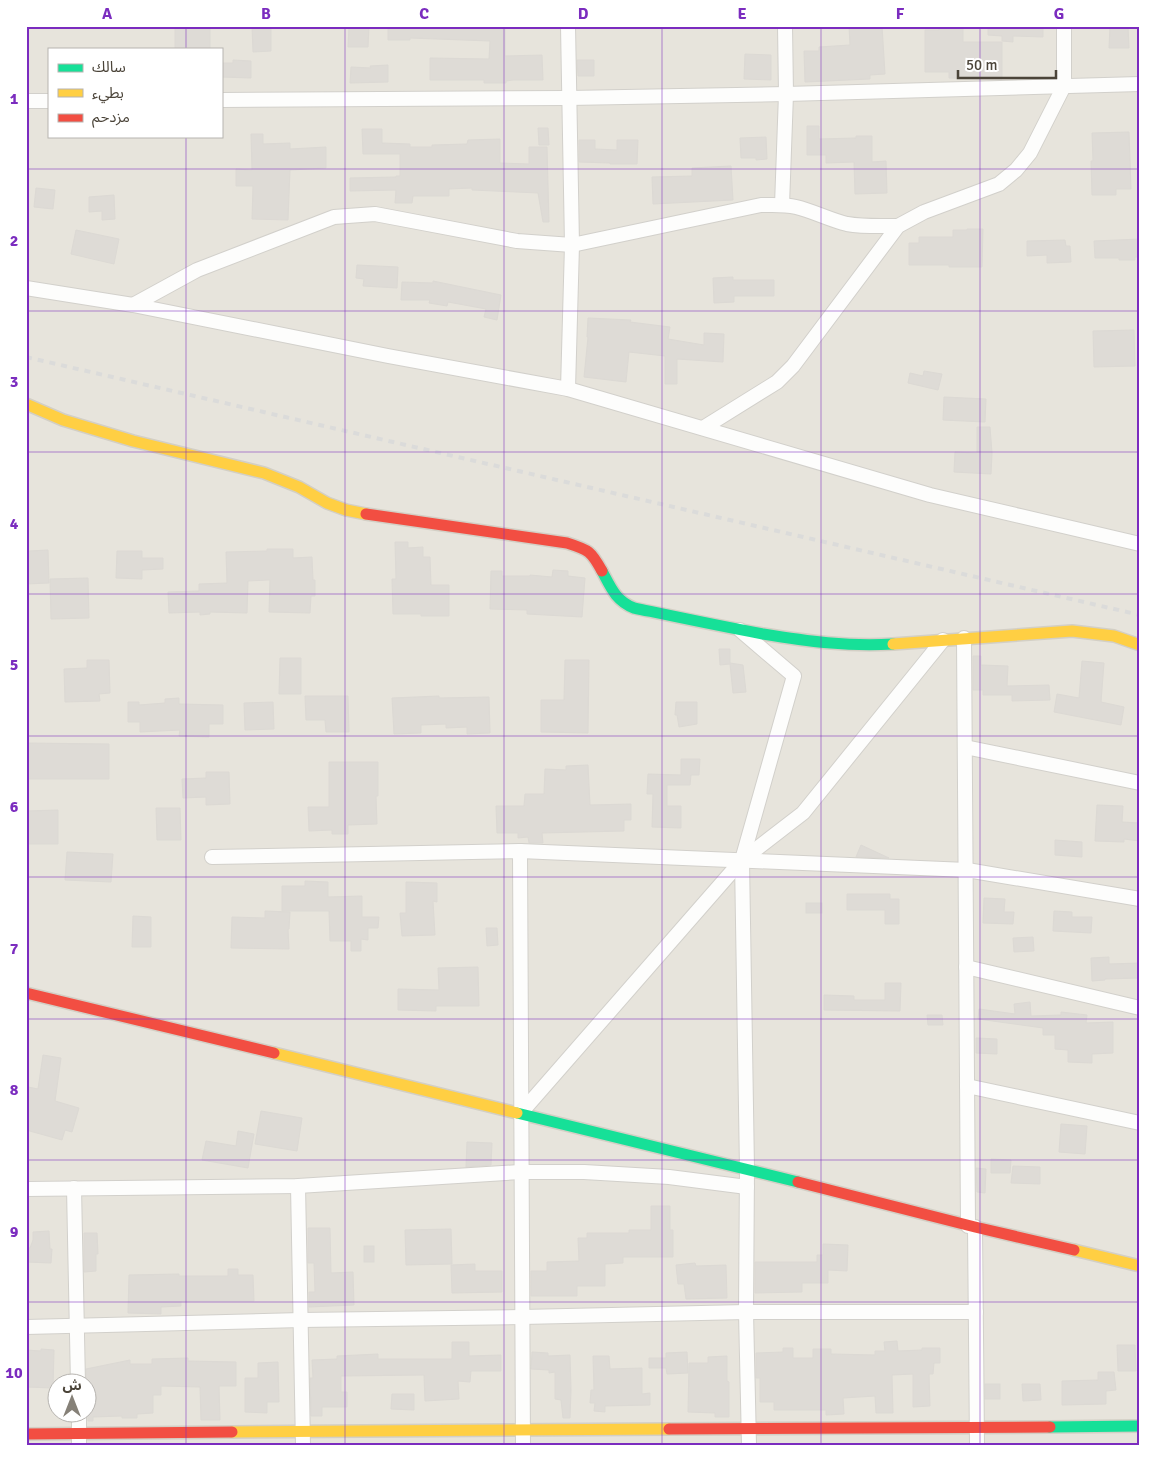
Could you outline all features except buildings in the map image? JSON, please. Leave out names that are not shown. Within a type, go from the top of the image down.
[{"type":"street","points":[[568,26],[572,245],[568,389]]},
{"type":"street","points":[[782,205],[786,94],[785,26]]},
{"type":"street","points":[[703,428],[777,382],[793,366],[898,226],[924,212],[999,184],[1016,170],[1030,153],[1064,86],[1064,26]]},
{"type":"street","points":[[222,100],[569,98],[1140,84]]},
{"type":"street","points":[[26,101],[48,101]]},
{"type":"street","points":[[133,305],[197,270],[334,217],[375,214],[517,241],[572,245],[761,205],[797,207],[850,224],[898,226]]},
{"type":"street","points":[[26,288],[133,305],[388,356],[568,389],[930,495],[1140,544]]},
{"type":"street","points":[[26,404],[63,420],[124,438],[264,473],[299,487],[327,503],[346,510],[567,543],[582,548],[593,555],[616,596],[624,604],[634,608],[738,629],[834,644],[873,645],[1072,631],[1114,636],[1140,645]]},
{"type":"street","points":[[738,629],[794,676],[742,860],[749,1445]]},
{"type":"street","points":[[964,638],[967,1086],[976,1312],[977,1445]]},
{"type":"street","points":[[520,1114],[742,860],[803,813],[820,794],[943,640]]},
{"type":"street","points":[[965,747],[1140,783]]},
{"type":"street","points":[[520,851],[520,1172],[523,1445]]},
{"type":"street","points":[[212,857],[520,851],[967,870],[1140,899]]},
{"type":"street","points":[[966,967],[1140,1008]]},
{"type":"street","points":[[26,993],[1140,1266]]},
{"type":"street","points":[[967,1086],[1140,1123]]},
{"type":"street","points":[[26,1189],[298,1186],[520,1172],[584,1172],[669,1177],[747,1187]]},
{"type":"street","points":[[298,1186],[303,1438]]},
{"type":"street","points":[[74,1188],[78,1374]]},
{"type":"street","points":[[26,1327],[746,1312],[976,1312]]},
{"type":"street","points":[[78,1424],[79,1439]]},
{"type":"street","points":[[26,1434],[79,1439],[303,1438],[522,1430],[1140,1426]]},
{"type":"shaded area","points":[[26,26],[1140,26],[1140,1445],[26,1445]]},
{"type":"railway","points":[[26,357],[1140,615]]},
{"type":"traffic: fast","points":[[602,571],[618,598],[634,608],[795,639],[844,644],[893,644]]},
{"type":"traffic: fast","points":[[517,1113],[798,1182]]},
{"type":"traffic: fast","points":[[1050,1427],[1140,1426]]},
{"type":"traffic: slow","points":[[26,404],[63,420],[133,441],[264,473],[299,487],[327,503],[346,510],[366,514]]},
{"type":"traffic: slow","points":[[893,644],[1072,631],[1114,636],[1140,645]]},
{"type":"traffic: slow","points":[[274,1053],[517,1113]]},
{"type":"traffic: slow","points":[[1074,1250],[1140,1266]]},
{"type":"traffic: slow","points":[[232,1432],[669,1429]]},
{"type":"traffic: jam","points":[[366,514],[567,543],[589,552],[602,571]]},
{"type":"traffic: jam","points":[[26,993],[274,1053]]},
{"type":"traffic: jam","points":[[798,1182],[1074,1250]]},
{"type":"traffic: jam","points":[[669,1429],[1050,1427]]},
{"type":"traffic: jam","points":[[26,1434],[232,1432]]}]
